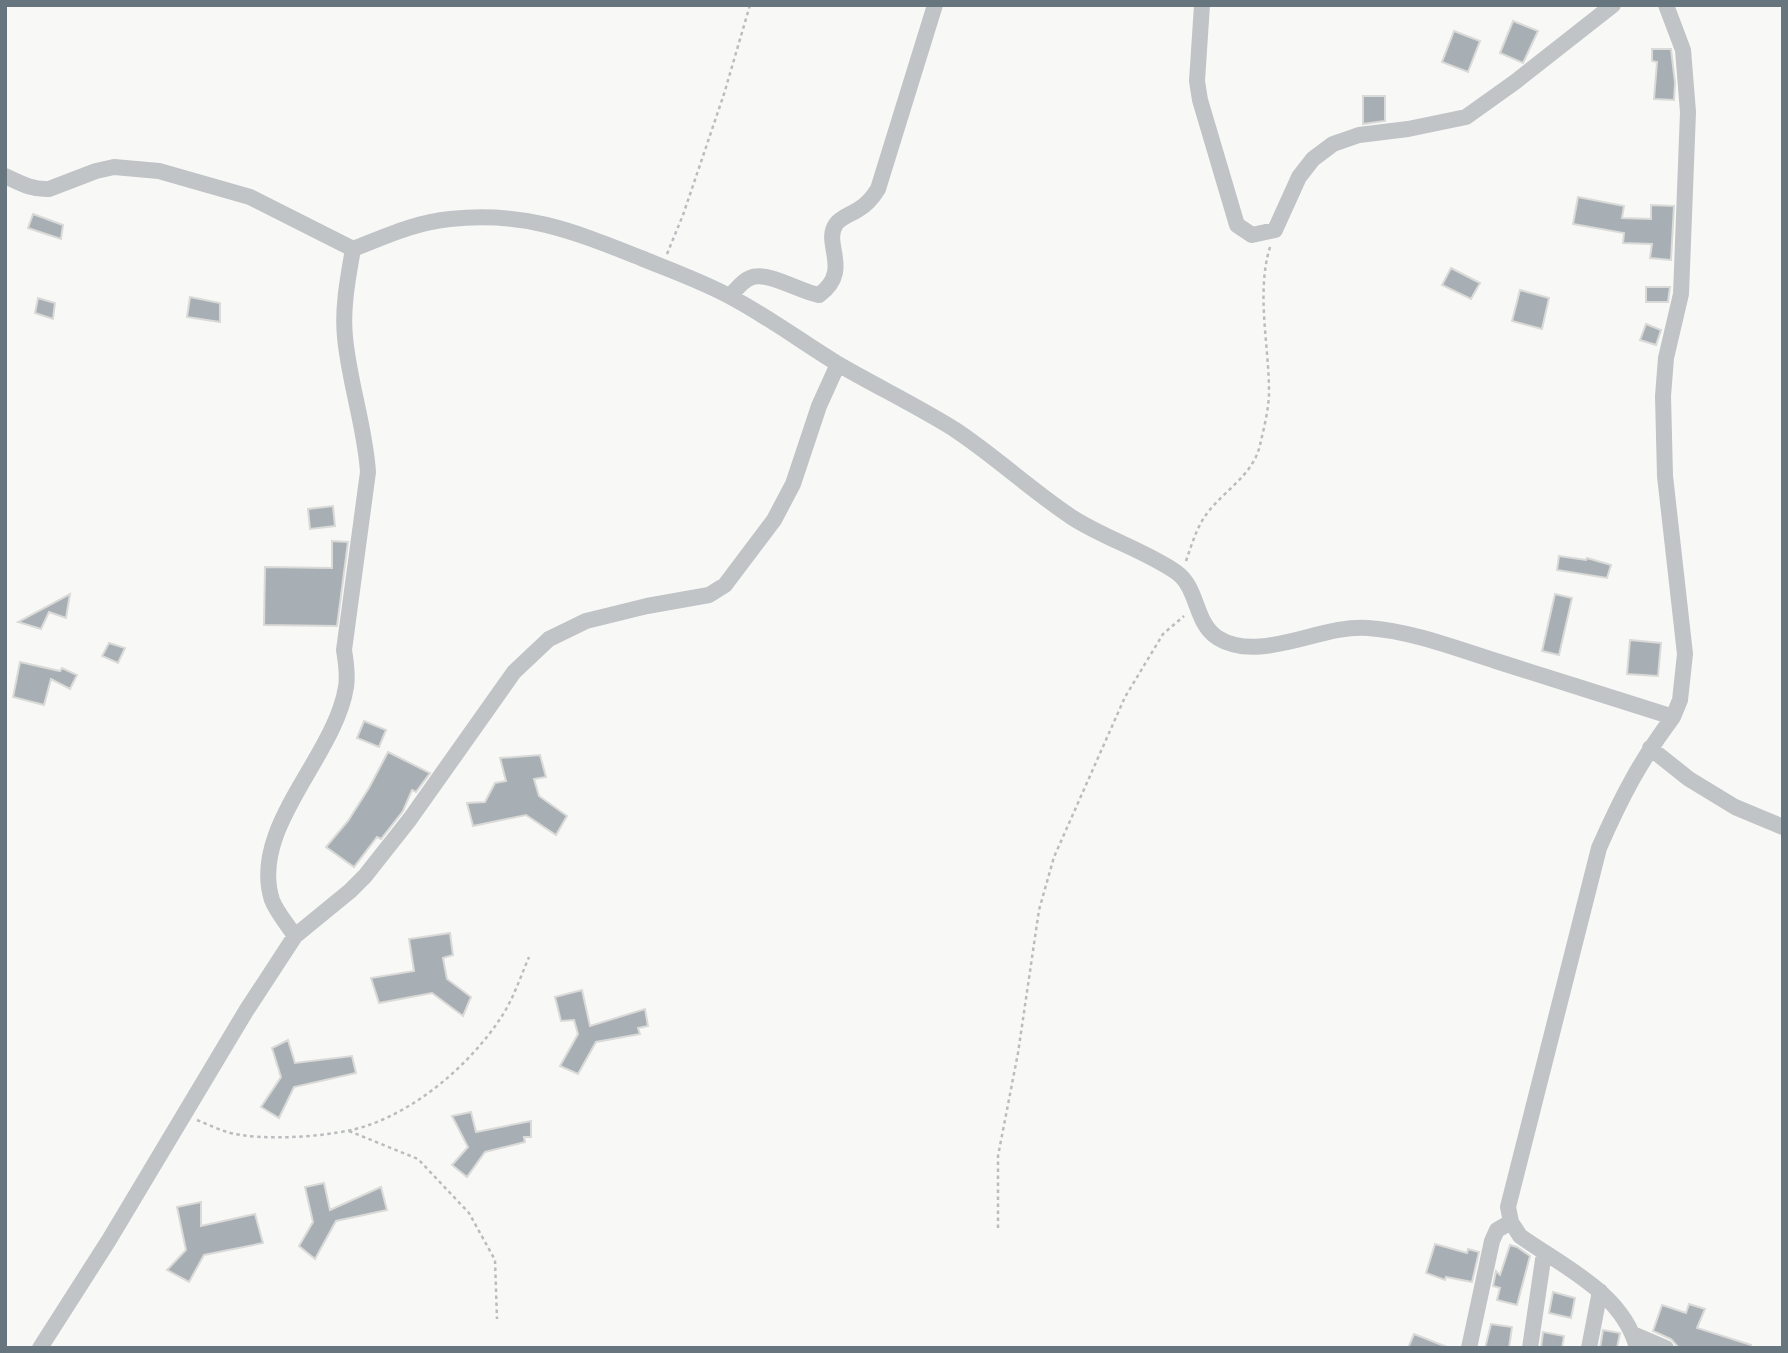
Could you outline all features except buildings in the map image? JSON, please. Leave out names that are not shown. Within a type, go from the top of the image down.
[{"type":"street","points":[[730,296],[748,278],[756,276],[769,277],[809,294],[819,295],[824,291],[836,272],[833,241],[836,224],[872,199],[878,189],[935,5]]},
{"type":"street","points":[[1202,5],[1198,91],[1237,225],[1252,235],[1275,230],[1299,177],[1312,159],[1333,144],[1359,135],[1409,129],[1466,117],[1613,5]]},
{"type":"street","points":[[1666,5],[1683,50],[1688,112],[1681,294],[1666,358],[1663,396],[1665,476],[1685,654],[1680,700],[1673,717],[1650,748],[1621,796],[1599,848],[1508,1207],[1511,1222],[1520,1236],[1600,1291],[1609,1300],[1635,1341],[1666,1348]]},
{"type":"street","points":[[5,176],[23,185],[49,190],[96,171],[114,167],[159,171],[250,197],[353,249],[402,229],[450,219],[528,220],[569,230],[730,296],[838,364],[954,430],[1071,516],[1178,573],[1187,582],[1208,628],[1217,638],[1234,644],[1257,647],[1342,628],[1382,629],[1470,653],[1673,717]]},
{"type":"street","points":[[295,936],[271,897],[268,878],[269,853],[278,830],[331,729],[345,691],[347,673],[344,650],[368,472],[345,336],[345,307],[353,249]]},
{"type":"street","points":[[40,1348],[109,1240],[246,1011],[295,936],[365,876],[410,819],[514,672],[549,639],[586,621],[709,595],[725,584],[774,520],[793,484],[819,406],[838,364]]},
{"type":"street","points":[[1650,748],[1689,779],[1724,800],[1783,827]]},
{"type":"street","points":[[1469,1348],[1492,1241],[1497,1230],[1511,1222]]},
{"type":"street","points":[[1530,1348],[1544,1253]]},
{"type":"street","points":[[1588,1348],[1600,1291]]},
{"type":"path","points":[[661,266],[683,215],[724,94],[750,5]]},
{"type":"path","points":[[1178,573],[1207,513],[1244,477],[1259,449],[1269,394],[1264,281],[1266,259],[1275,230]]},
{"type":"path","points":[[998,1228],[998,1156],[1018,1053],[1039,910],[1055,857],[1125,697],[1163,634],[1197,604]]},
{"type":"path","points":[[184,1115],[227,1132],[268,1137],[349,1131],[382,1120],[421,1097],[448,1076],[488,1036],[502,1017],[529,957]]},
{"type":"path","points":[[349,1131],[418,1159],[469,1213],[495,1260],[497,1319]]}]
